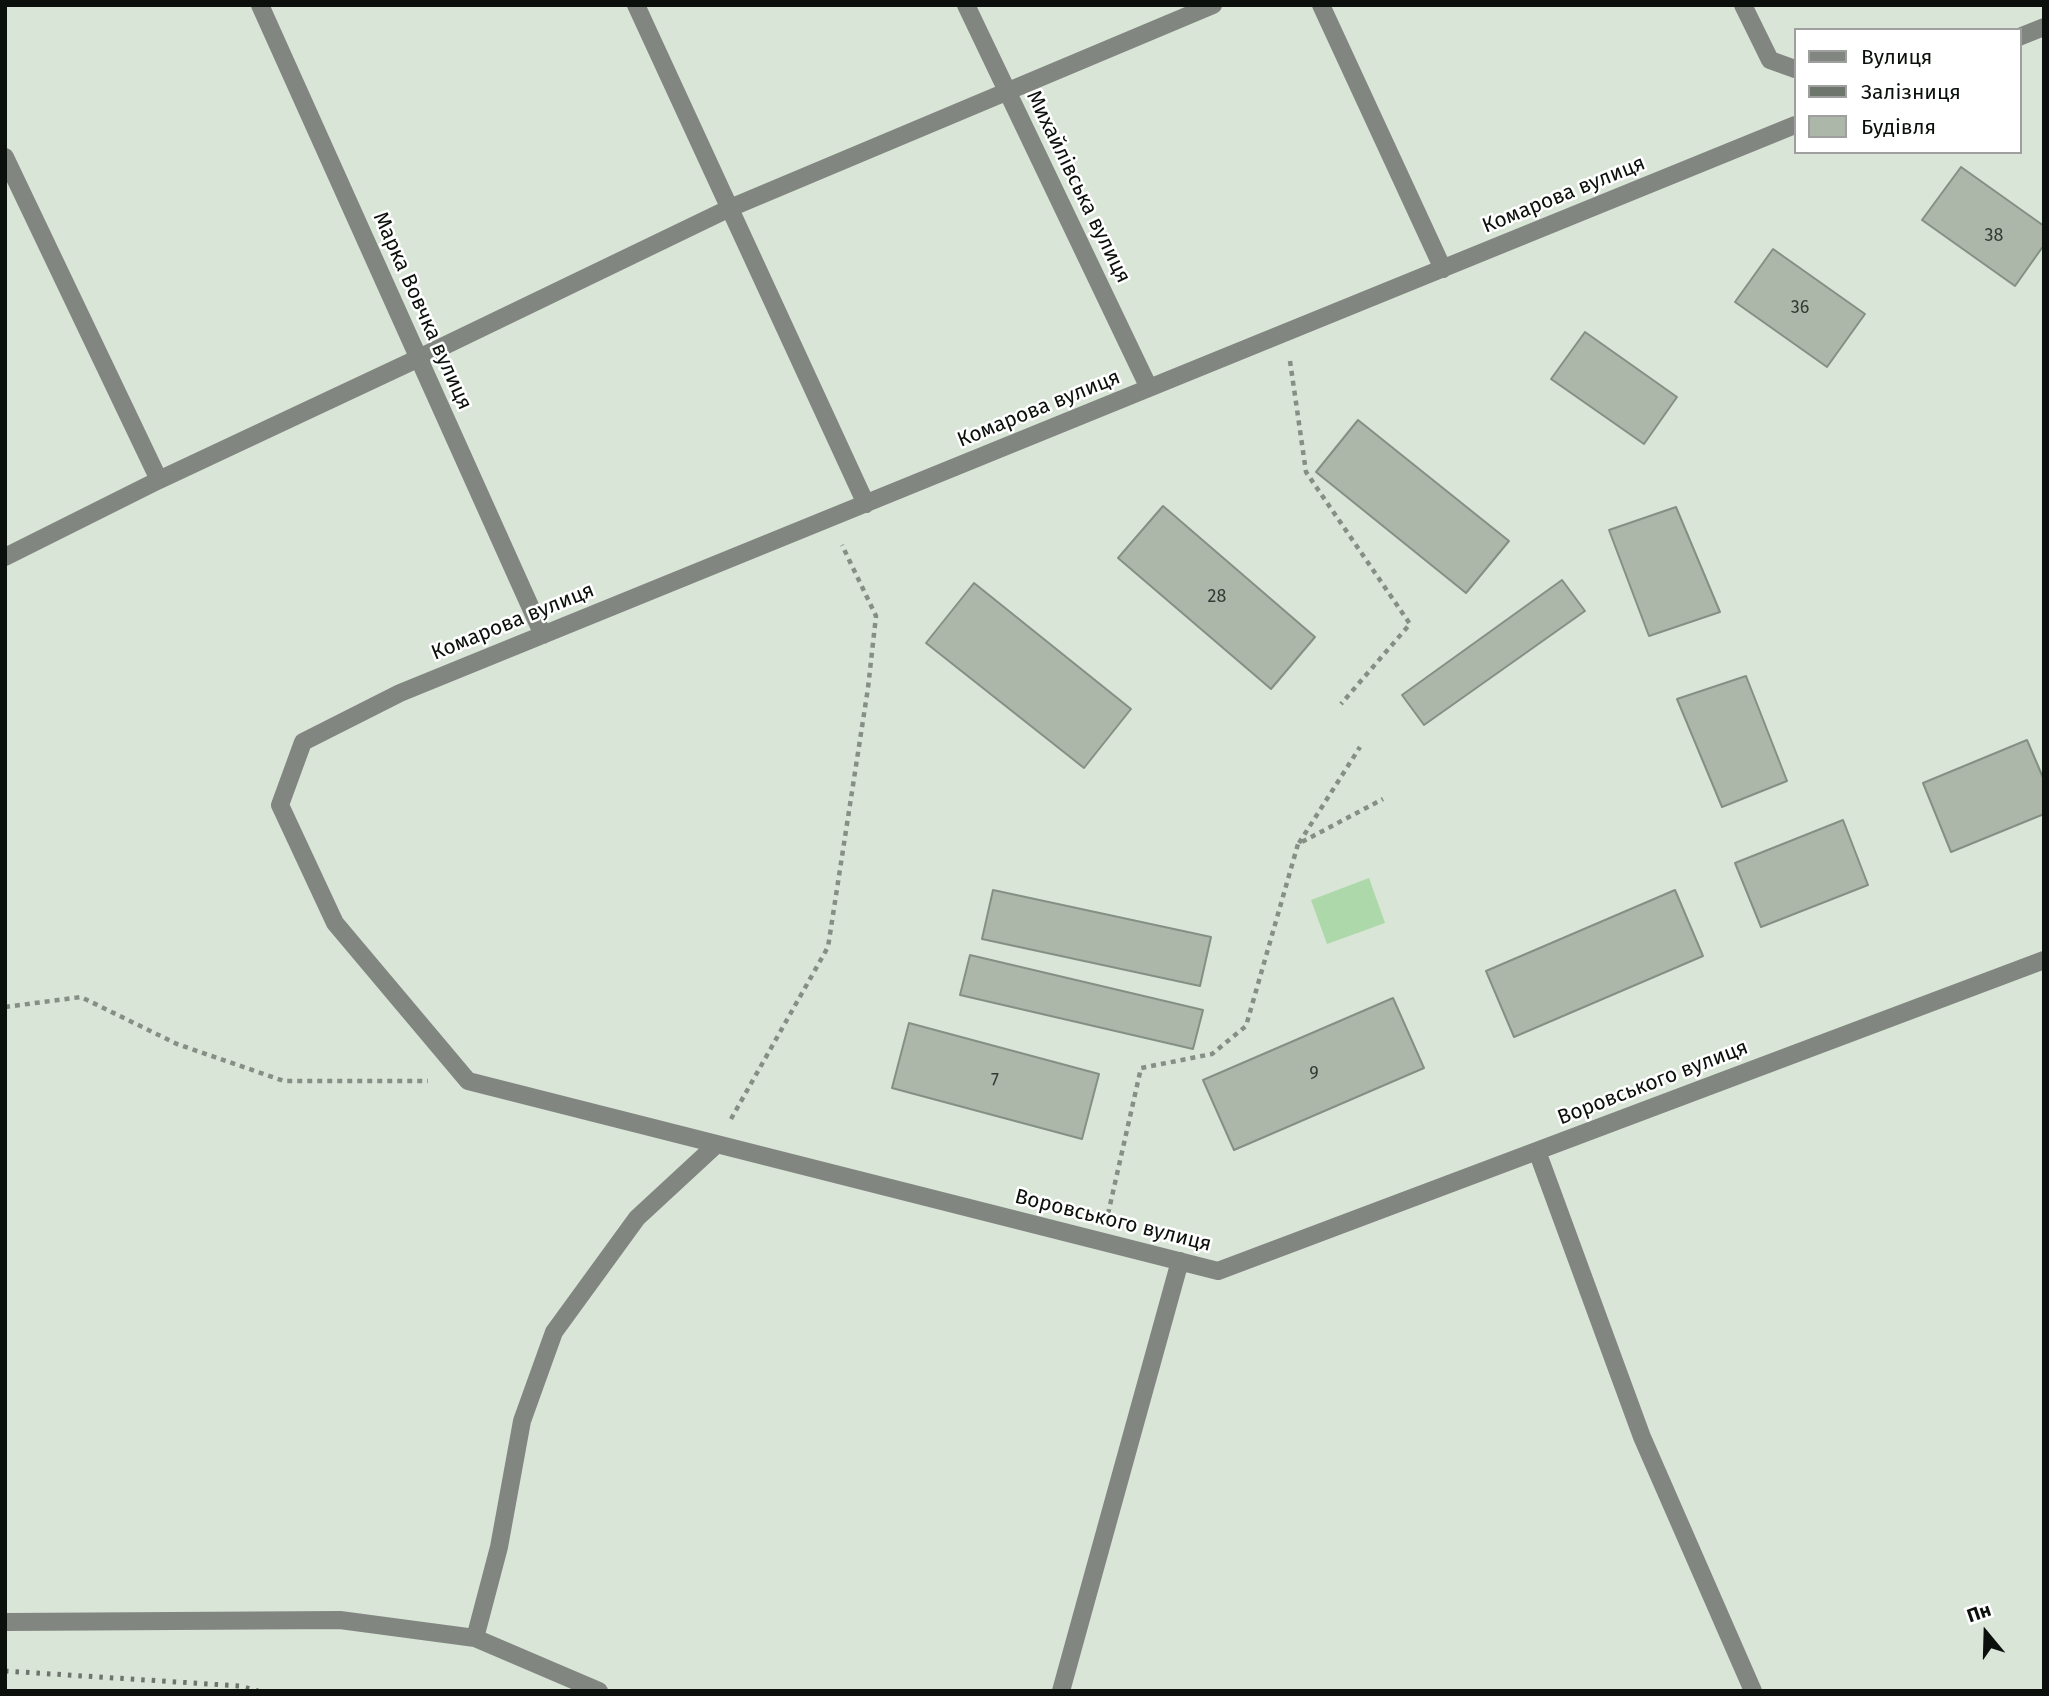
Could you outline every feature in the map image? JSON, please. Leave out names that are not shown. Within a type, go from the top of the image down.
[{"type":"street","name":"Марка Вовчка вулиця","points":[[260,5],[543,635]]},
{"type":"street","points":[[636,5],[866,504]]},
{"type":"street","name":"Михайлівська вулиця","points":[[966,5],[1149,388]]},
{"type":"street","points":[[5,557],[159,480],[730,208],[1213,5]]},
{"type":"street","points":[[1321,5],[1443,269]]},
{"type":"street","points":[[1743,5],[1770,60],[1794,69]]},
{"type":"street","points":[[2021,36],[2044,27]]},
{"type":"street","name":"Комарова вулиця","points":[[468,1081],[335,923],[280,805],[303,742],[400,693],[1794,125]]},
{"type":"street","points":[[5,157],[159,480]]},
{"type":"street","name":"Воровського вулиця","points":[[468,1081],[1218,1271],[2044,960]]},
{"type":"street","points":[[475,1637],[499,1547],[522,1421],[554,1332],[637,1219],[717,1144]]},
{"type":"street","points":[[1537,1151],[1642,1437],[1753,1691]]},
{"type":"street","points":[[1061,1691],[1180,1262]]},
{"type":"street","points":[[5,1622],[340,1620],[475,1637],[599,1691]]},
{"type":"path","points":[[1286,333],[1306,472],[1410,624],[1341,704]]},
{"type":"path","points":[[717,1144],[828,947],[868,688],[876,616],[829,518]]},
{"type":"path","points":[[1102,1242],[1141,1068],[1212,1054],[1246,1026],[1298,844],[1360,747]]},
{"type":"path","points":[[1298,844],[1383,799]]},
{"type":"path","points":[[5,1007],[81,998],[177,1044],[284,1081],[468,1081]]},
{"type":"green space","points":[[1369,878],[1385,923],[1327,944],[1311,900]]},
{"type":"building","points":[[1961,167],[2044,226],[2044,245],[2015,286],[1922,220]]},
{"type":"building","points":[[1773,249],[1865,314],[1827,367],[1735,302]]},
{"type":"building","points":[[1585,332],[1677,397],[1644,444],[1551,379]]},
{"type":"building","points":[[1358,420],[1509,541],[1466,593],[1316,472]]},
{"type":"building","points":[[1163,506],[1315,637],[1271,689],[1118,558]]},
{"type":"building","points":[[1676,507],[1720,612],[1649,636],[1609,530]]},
{"type":"building","points":[[1562,580],[1585,611],[1424,725],[1402,695]]},
{"type":"building","points":[[974,583],[1131,709],[1084,768],[926,643]]},
{"type":"building","points":[[1746,676],[1787,781],[1722,807],[1677,699]]},
{"type":"building","points":[[2027,740],[2044,780],[2044,814],[1951,852],[1923,783]]},
{"type":"building","points":[[1843,820],[1868,885],[1761,927],[1735,863]]},
{"type":"building","points":[[993,890],[1211,937],[1200,986],[982,939]]},
{"type":"building","points":[[1675,890],[1703,956],[1514,1037],[1486,971]]},
{"type":"building","points":[[970,955],[1203,1010],[1193,1049],[960,995]]},
{"type":"building","points":[[1393,998],[1424,1068],[1234,1150],[1203,1080]]},
{"type":"building","points":[[909,1023],[1099,1074],[1082,1139],[892,1088]]},
{"type":"railway","points":[[5,1671],[240,1686],[258,1691]]}]
